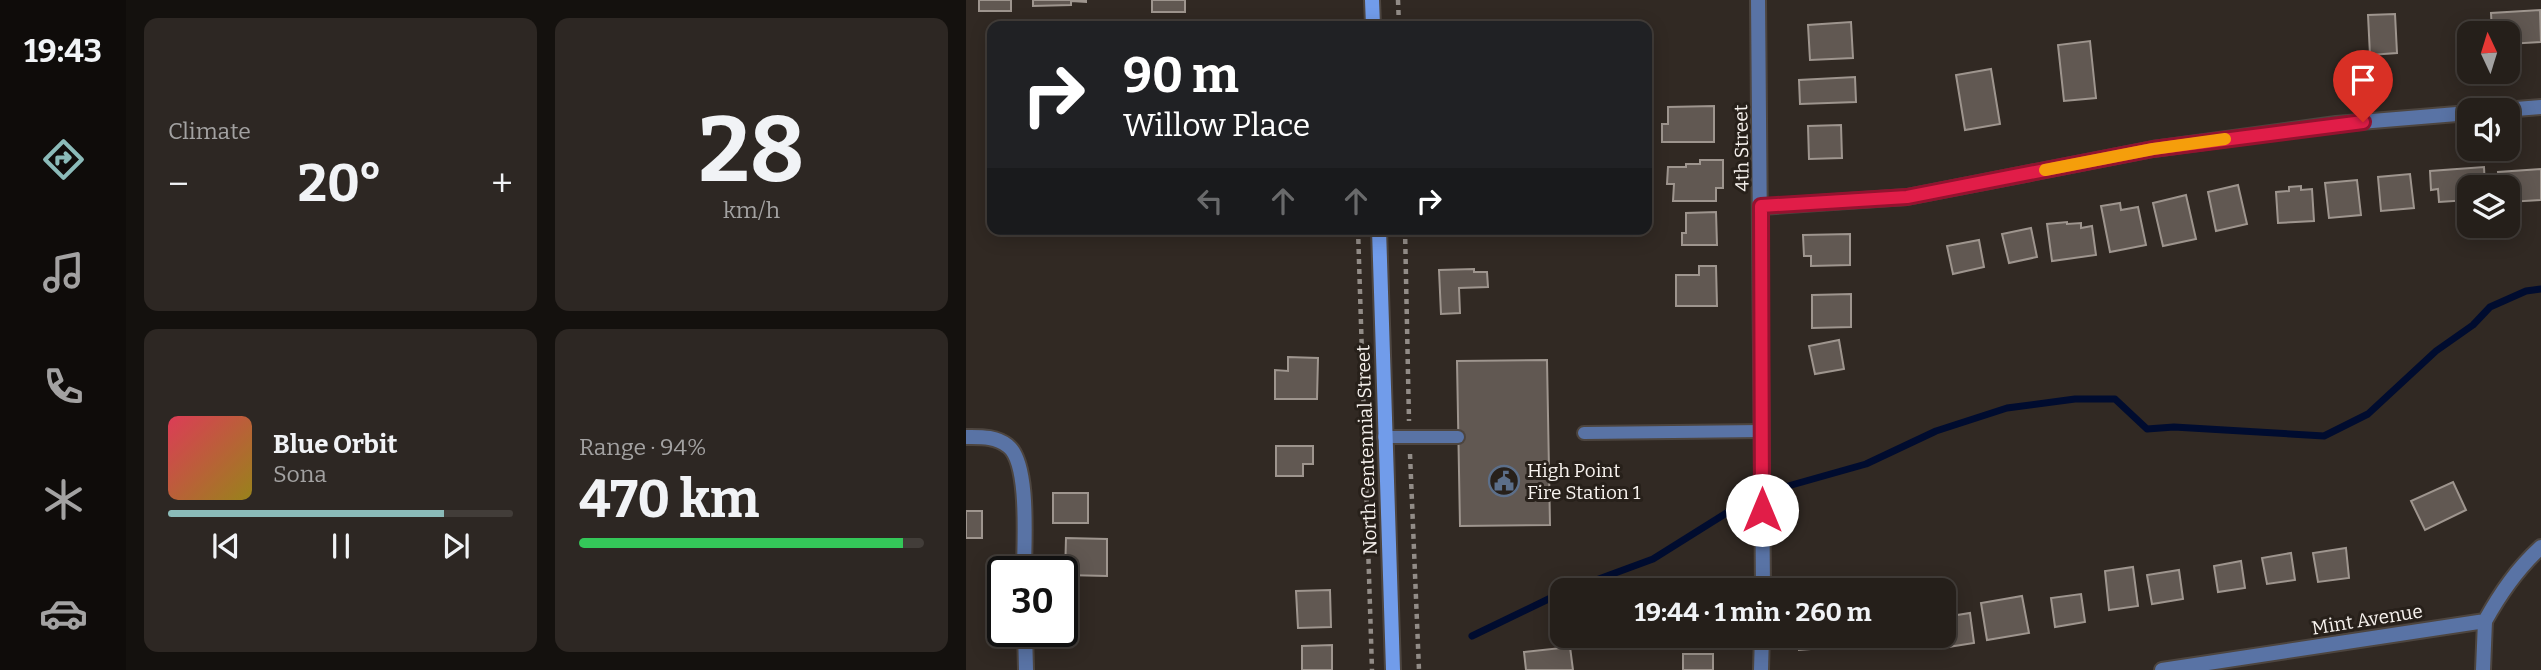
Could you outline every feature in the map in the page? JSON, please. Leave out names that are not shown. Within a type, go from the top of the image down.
[{"type":"main road","points":[[1372,0],[1373,21]]},
{"type":"main road","name":"North Centennial Street","points":[[1379,235],[1393,670]]},
{"type":"street","name":"4th Street","points":[[1758,0],[1763,578]]},
{"type":"street","points":[[2520,109],[2541,107]]},
{"type":"street","points":[[1761,206],[1907,197],[2153,149],[2336,124],[2457,114]]},
{"type":"street","points":[[966,437],[1000,440],[1010,447],[1018,458],[1022,477],[1024,556]]},
{"type":"street","points":[[2483,670],[2485,621],[2517,569],[2541,547]]},
{"type":"street","name":"Mint Avenue","points":[[2162,670],[2485,621]]},
{"type":"street","points":[[1025,647],[1026,670]]},
{"type":"street","points":[[1761,670],[1762,648]]},
{"type":"lane","points":[[1584,433],[1762,431]]},
{"type":"lane","points":[[1384,437],[1458,437]]},
{"type":"path","points":[[1398,0],[1399,21]]},
{"type":"path","points":[[1358,235],[1372,670]]},
{"type":"building","points":[[979,0],[1011,0],[1011,11],[979,11]]},
{"type":"building","points":[[1033,0],[1086,0],[1086,2],[1071,1],[1071,5],[1033,6]]},
{"type":"building","points":[[1152,0],[1185,0],[1185,12],[1152,12]]},
{"type":"building","points":[[2540,10],[2541,42],[2520,43],[2520,21],[2491,21],[2491,13]]},
{"type":"building","points":[[2395,14],[2397,53],[2370,55],[2368,15]]},
{"type":"building","points":[[1851,22],[1853,58],[1810,60],[1808,25]]},
{"type":"building","points":[[2090,41],[2096,98],[2064,101],[2058,45]]},
{"type":"building","points":[[1991,69],[2000,124],[1965,130],[1956,75]]},
{"type":"building","points":[[1855,77],[1856,102],[1800,104],[1799,80]]},
{"type":"building","points":[[1714,106],[1714,142],[1662,142],[1662,124],[1668,124],[1668,107]]},
{"type":"building","points":[[1841,125],[1842,158],[1809,159],[1808,126]]},
{"type":"building","points":[[1700,160],[1723,160],[1723,188],[1716,188],[1716,201],[1673,201],[1674,184],[1667,184],[1668,167],[1700,164]]},
{"type":"building","points":[[2484,167],[2484,175],[2457,175],[2457,201],[2439,202],[2438,189],[2431,190],[2430,171]]},
{"type":"building","points":[[2541,169],[2541,200],[2520,201],[2520,175],[2498,175],[2498,172]]},
{"type":"building","points":[[2410,174],[2414,208],[2381,211],[2378,177]]},
{"type":"building","points":[[2357,180],[2361,215],[2329,218],[2325,183]]},
{"type":"building","points":[[2238,185],[2247,224],[2216,231],[2208,192]]},
{"type":"building","points":[[2301,186],[2301,190],[2312,189],[2314,221],[2278,223],[2276,192]]},
{"type":"building","points":[[2186,195],[2196,239],[2163,246],[2153,203]]},
{"type":"building","points":[[2120,203],[2121,210],[2138,207],[2146,245],[2110,252],[2101,206]]},
{"type":"building","points":[[1716,212],[1717,245],[1682,245],[1682,233],[1686,233],[1686,213]]},
{"type":"building","points":[[2081,223],[2081,228],[2092,226],[2096,255],[2052,261],[2047,224]]},
{"type":"building","points":[[2031,228],[2037,257],[2009,263],[2002,234]]},
{"type":"building","points":[[1850,234],[1850,265],[1811,266],[1811,256],[1804,256],[1803,235]]},
{"type":"building","points":[[1979,240],[1984,267],[1953,274],[1947,246]]},
{"type":"building","points":[[1699,266],[1716,266],[1717,306],[1676,306],[1676,275],[1699,275]]},
{"type":"building","points":[[1474,269],[1474,272],[1487,272],[1488,287],[1459,288],[1460,313],[1441,314],[1439,270]]},
{"type":"building","points":[[1851,294],[1851,327],[1812,328],[1812,295]]},
{"type":"building","points":[[1839,340],[1844,369],[1815,374],[1809,346]]},
{"type":"building","points":[[1288,357],[1318,358],[1317,399],[1275,399],[1275,370],[1288,371]]},
{"type":"building","name":"High Point Fire Station 1","points":[[1547,360],[1550,525],[1460,526],[1457,361]]},
{"type":"building","points":[[1276,446],[1313,446],[1313,464],[1303,464],[1303,476],[1276,476]]},
{"type":"building","points":[[2453,482],[2466,510],[2425,530],[2411,501]]},
{"type":"building","points":[[1053,493],[1088,493],[1088,523],[1053,523]]},
{"type":"building","points":[[966,511],[982,511],[982,538],[966,538]]},
{"type":"building","points":[[1066,538],[1107,539],[1107,576],[1078,575],[1078,556],[1066,556]]},
{"type":"building","points":[[2346,548],[2349,578],[2318,582],[2313,553]]},
{"type":"building","points":[[2291,553],[2295,580],[2267,584],[2262,558]]},
{"type":"building","points":[[2241,561],[2245,588],[2218,592],[2214,566]]},
{"type":"building","points":[[2133,567],[2138,606],[2109,610],[2105,571]]},
{"type":"building","points":[[2179,570],[2183,599],[2152,604],[2147,575]]},
{"type":"building","points":[[1330,590],[1331,627],[1298,628],[1296,591]]},
{"type":"building","points":[[2081,594],[2085,622],[2055,627],[2051,598]]},
{"type":"building","points":[[2022,596],[2029,633],[1987,640],[1981,603]]},
{"type":"building","points":[[1970,613],[1974,643],[1956,646],[1956,615]]},
{"type":"building","points":[[1332,645],[1332,670],[1302,670],[1302,646]]},
{"type":"building","points":[[1570,648],[1573,670],[1526,670],[1524,652]]},
{"type":"building","points":[[1683,654],[1713,654],[1713,670],[1683,670]]},
{"type":"waterway","points":[[1781,488],[1866,464],[1936,431],[2007,408],[2075,399],[2115,399],[2147,429],[2174,427],[2324,436],[2368,414],[2436,351],[2473,325],[2490,307],[2526,291],[2541,289]]},
{"type":"waterway","points":[[1602,578],[1653,559],[1744,502]]},
{"type":"waterway","points":[[1472,636],[1550,598]]},
{"type":"slow traffic","points":[[2045,170],[2153,149],[2225,139]]},
{"type":"place","name":"High Point Fire Station 1","points":[[1504,481]]},
{"type":"route","points":[[1762,510],[1761,206],[1907,197],[2153,149],[2363,122]]}]
